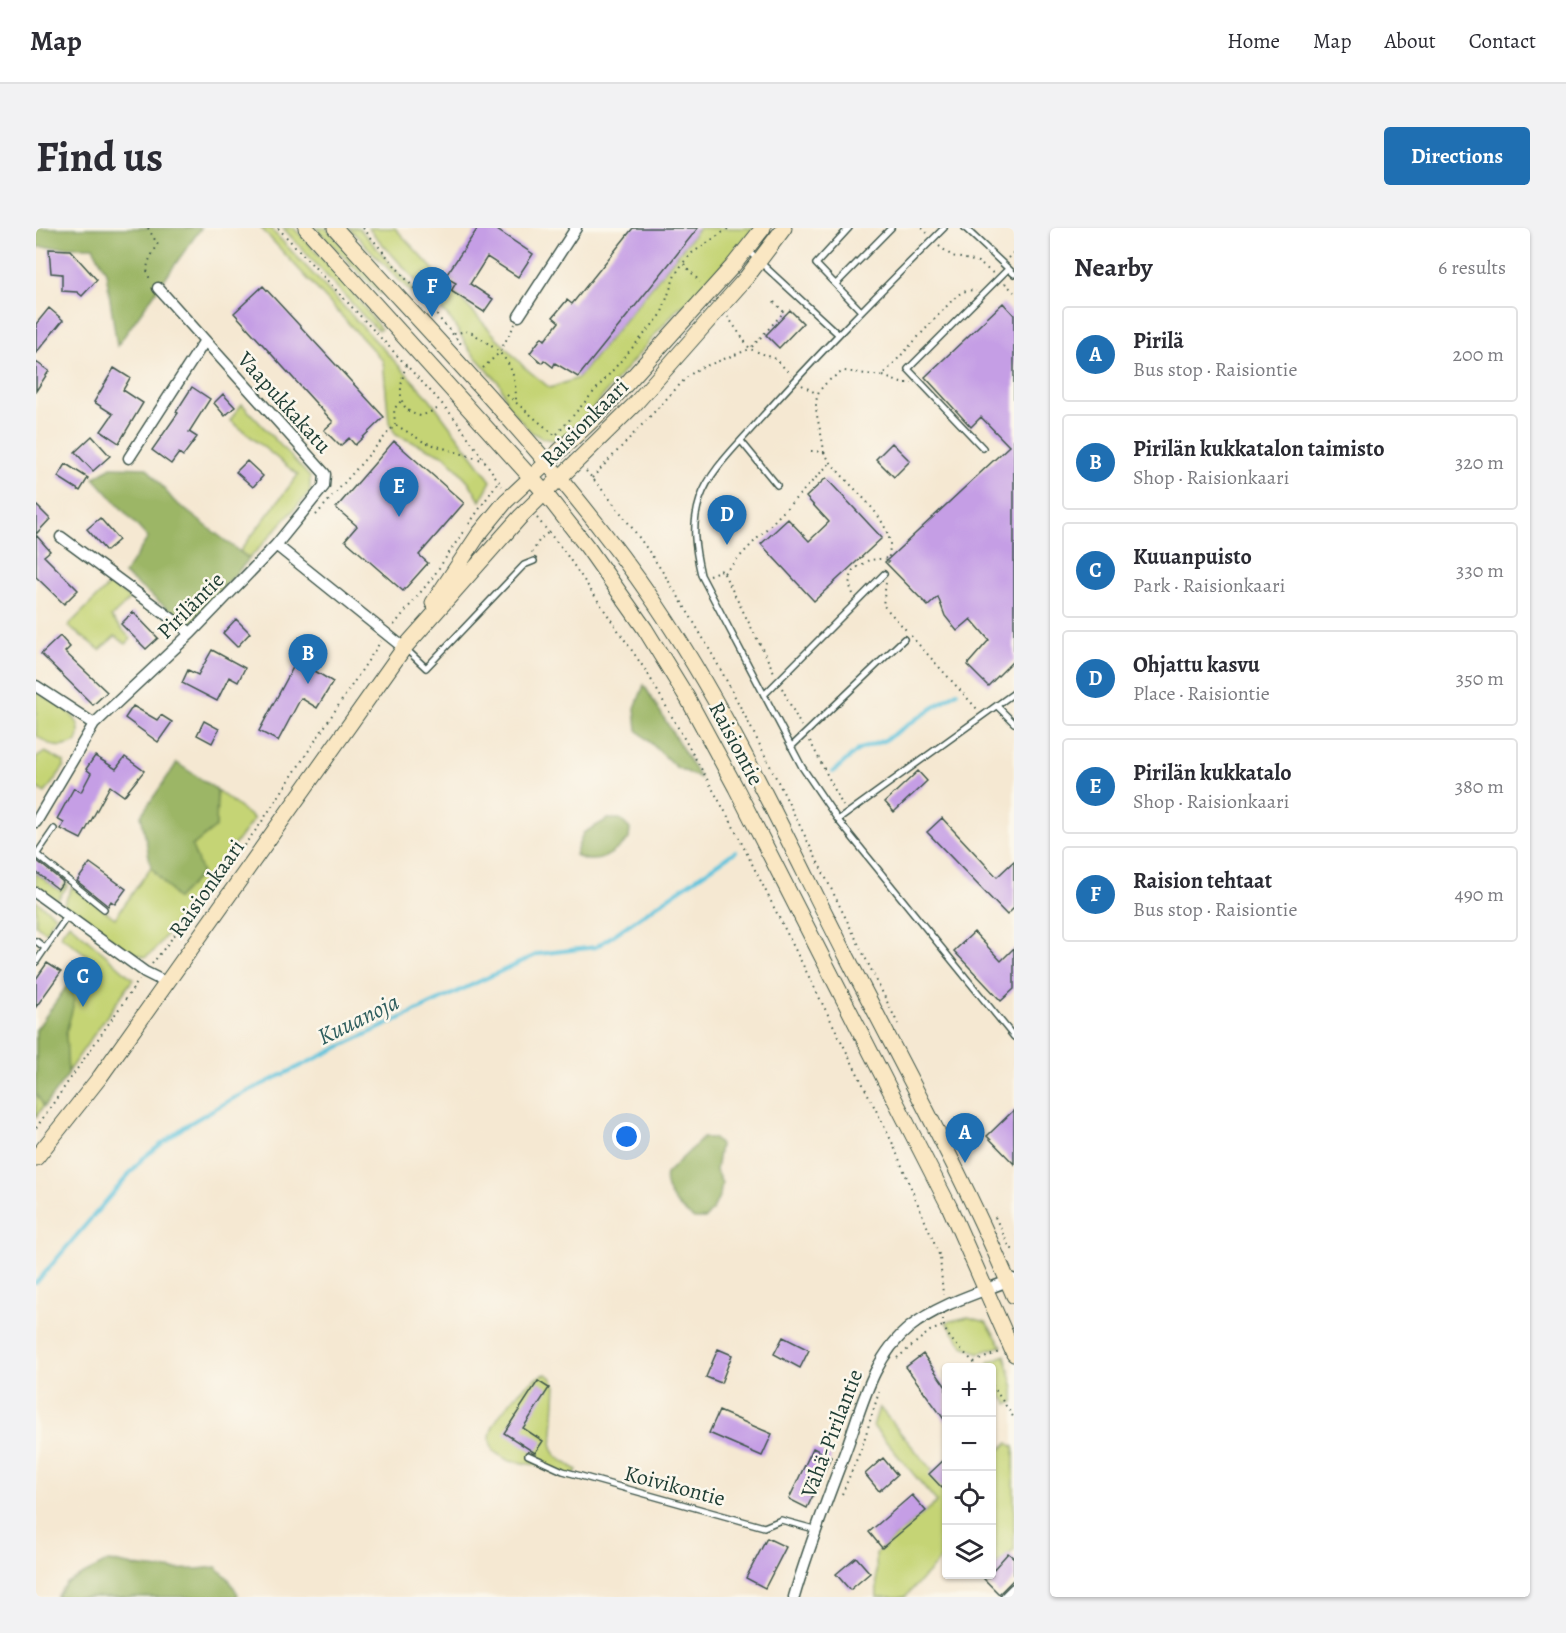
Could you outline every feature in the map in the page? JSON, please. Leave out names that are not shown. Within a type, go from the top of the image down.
[{"type":"main road","name":"Raisiontie","points":[[306,228],[545,494],[588,548],[645,629],[688,699],[939,1186],[988,1291],[1007,1352]]},
{"type":"main road","name":"Raisiontie","points":[[335,228],[548,463],[655,604],[706,685],[1011,1280],[1014,1296]]},
{"type":"main road","name":"Raisionkaari","points":[[36,1158],[100,1077],[407,645],[424,615],[479,534],[512,495],[601,412],[763,228]]},
{"type":"main road","name":"Raisionkaari","points":[[407,645],[527,509],[561,479],[642,396],[759,262],[784,228]]},
{"type":"street","points":[[519,316],[576,228]]},
{"type":"street","name":"Vaapukkakatu","points":[[158,288],[204,342],[325,474],[324,486],[276,545]]},
{"type":"street","points":[[129,458],[204,342]]},
{"type":"street","points":[[61,537],[191,633]]},
{"type":"street","points":[[276,545],[387,634],[407,645]]},
{"type":"street","name":"Piriläntie","points":[[36,822],[94,724],[191,633],[276,545]]},
{"type":"street","points":[[36,686],[94,724]]},
{"type":"street","points":[[36,893],[145,972],[167,983]]},
{"type":"street","name":"Vähä-Pirilantie","points":[[794,1597],[814,1529],[867,1390],[881,1362],[908,1329],[944,1307],[1011,1280]]},
{"type":"street","points":[[1006,1597],[1014,1589]]},
{"type":"lane","points":[[849,228],[816,264],[861,311]]},
{"type":"lane","points":[[836,284],[891,228]]},
{"type":"lane","points":[[944,228],[838,334],[717,469],[700,496],[693,523],[694,546],[701,575],[802,767],[838,820],[1014,1037]]},
{"type":"lane","points":[[965,228],[1014,274]]},
{"type":"lane","points":[[746,249],[838,334]]},
{"type":"lane","points":[[983,448],[908,369],[1008,269]]},
{"type":"lane","points":[[741,441],[777,484]]},
{"type":"lane","points":[[407,645],[426,668],[524,565],[534,561]]},
{"type":"lane","points":[[764,695],[886,573]]},
{"type":"lane","points":[[791,747],[904,639]]},
{"type":"lane","points":[[838,820],[1014,693]]},
{"type":"lane","points":[[997,706],[1014,723]]},
{"type":"lane","points":[[54,829],[36,855],[104,909]]},
{"type":"lane","points":[[36,962],[68,915]]},
{"type":"lane","points":[[36,941],[45,948]]},
{"type":"lane","name":"Koivikontie","points":[[528,1455],[563,1471],[764,1527],[781,1520],[814,1529]]},
{"type":"path","points":[[148,228],[158,245],[147,266],[148,276],[158,288]]},
{"type":"path","points":[[278,228],[456,420],[498,482],[512,495]]},
{"type":"path","points":[[556,435],[661,315],[675,275],[683,263],[692,253],[729,228]]},
{"type":"path","points":[[922,228],[952,256],[978,262],[1014,292]]},
{"type":"path","points":[[683,263],[704,287]]},
{"type":"path","points":[[882,376],[957,295],[968,290],[984,292]]},
{"type":"path","points":[[592,478],[687,377],[698,369],[750,350],[784,312],[774,302]]},
{"type":"path","points":[[725,314],[750,350],[776,359],[781,365]]},
{"type":"path","points":[[483,368],[499,352],[519,316]]},
{"type":"path","points":[[454,334],[465,331],[472,333],[507,359],[513,371],[516,402]]},
{"type":"path","points":[[392,350],[396,346]]},
{"type":"path","points":[[406,364],[399,393],[404,407],[412,414],[421,416],[437,408]]},
{"type":"path","points":[[920,383],[901,384],[882,376],[844,371],[818,392],[817,425],[824,452],[830,463],[883,525],[890,546],[883,605],[983,716]]},
{"type":"path","points":[[395,425],[424,442],[485,461]]},
{"type":"path","points":[[811,451],[824,452]]},
{"type":"path","points":[[724,573],[830,463]]},
{"type":"path","points":[[36,1128],[145,972],[259,826],[387,634],[433,577],[498,482]]},
{"type":"path","points":[[527,509],[549,532],[648,674],[731,822],[892,1142],[940,1257],[944,1307],[943,1326],[974,1362],[1007,1352]]},
{"type":"path","points":[[524,565],[540,539],[549,532]]},
{"type":"path","points":[[856,603],[849,584],[853,570],[859,564],[869,560],[889,558]]},
{"type":"path","points":[[904,639],[909,634]]},
{"type":"path","points":[[788,800],[898,1025]]},
{"type":"path","points":[[994,1216],[1010,1248],[1014,1250]]},
{"type":"path","points":[[892,1365],[903,1352],[930,1331],[943,1326]]},
{"type":"path","points":[[841,1496],[862,1447],[882,1383]]},
{"type":"path","points":[[996,1391],[1014,1418]]},
{"type":"green space","points":[[36,228],[201,228],[117,346],[106,272],[93,247],[36,247]]},
{"type":"green space","points":[[261,228],[270,228],[430,399],[491,481],[480,501],[469,482],[445,456],[396,435],[389,422],[383,361]]},
{"type":"green space","points":[[283,228],[294,228],[349,288],[381,329],[378,330],[366,319]]},
{"type":"green space","points":[[316,228],[326,228],[384,291],[380,294]]},
{"type":"green space","points":[[349,228],[359,228],[424,302],[422,304]]},
{"type":"green space","points":[[368,228],[395,228],[524,367],[550,388],[578,378],[699,228],[754,228],[693,300],[678,308],[585,417],[565,436],[552,440],[531,432],[508,406],[500,384],[470,351],[452,321]]},
{"type":"green space","points":[[242,404],[310,477],[310,492],[249,559],[240,551],[298,475],[230,420]]},
{"type":"green space","points":[[111,467],[147,468],[174,501],[249,559],[190,626],[124,574],[148,538],[94,478]]},
{"type":"green space","points":[[110,584],[130,599],[111,617],[131,639],[126,644],[115,636],[100,650],[68,626]]},
{"type":"green space","points":[[644,685],[700,778],[676,767],[637,730],[635,708]]},
{"type":"green space","points":[[36,691],[74,717],[78,724],[77,742],[55,746],[36,735]]},
{"type":"green space","points":[[45,752],[64,762],[64,767],[45,793],[36,787],[36,758]]},
{"type":"green space","points":[[177,763],[217,790],[216,827],[192,846],[202,873],[177,899],[151,867],[141,815]]},
{"type":"green space","points":[[217,790],[254,819],[154,951],[145,957],[129,951],[63,906],[72,887],[115,918],[151,867],[178,899],[192,846],[216,827]]},
{"type":"green space","points":[[608,819],[620,819],[630,829],[629,839],[604,858],[590,860],[575,855],[583,833]]},
{"type":"green space","points":[[36,873],[60,891],[66,883],[68,885],[56,902],[36,888]]},
{"type":"green space","points":[[36,901],[55,915],[46,932],[36,925]]},
{"type":"green space","points":[[69,923],[133,979],[36,1117],[36,1030],[88,956],[60,935]]},
{"type":"green space","points":[[69,983],[75,999],[66,1033],[68,1075],[44,1107],[36,1093],[36,1030]]},
{"type":"green space","points":[[703,1138],[713,1138],[720,1145],[716,1171],[722,1183],[720,1195],[712,1211],[705,1219],[694,1219],[673,1200],[665,1181],[666,1174]]},
{"type":"green space","points":[[968,1317],[986,1322],[1002,1346],[979,1353],[963,1346],[946,1322]]},
{"type":"green space","points":[[1005,1355],[1014,1388],[1014,1402],[1008,1404],[996,1388],[996,1363],[989,1362]]},
{"type":"green space","points":[[546,1374],[551,1377],[556,1386],[552,1448],[557,1457],[577,1470],[571,1479],[537,1465],[509,1461],[493,1451],[490,1442],[492,1429],[512,1400],[530,1383]]},
{"type":"green space","points":[[879,1407],[942,1482],[942,1558],[905,1597],[877,1597],[876,1553],[937,1502],[873,1426]]},
{"type":"green space","points":[[1008,1443],[1014,1447],[1014,1550],[996,1565],[996,1471],[996,1454]]},
{"type":"green space","points":[[109,1561],[162,1569],[216,1567],[228,1578],[238,1594],[237,1597],[56,1597],[66,1583]]},
{"type":"building","points":[[478,228],[494,228],[533,254],[518,277],[487,257],[470,284],[493,299],[484,312],[451,291],[456,283],[445,277]]},
{"type":"building","points":[[633,228],[698,228],[578,377],[555,363],[553,367],[544,360],[542,363],[530,353],[542,337],[545,340],[559,322],[553,317],[567,300],[572,304]]},
{"type":"building","points":[[49,249],[70,250],[97,280],[82,296],[77,292],[62,291],[62,274],[51,273]]},
{"type":"building","points":[[263,286],[384,417],[355,445],[349,438],[340,446],[324,430],[333,422],[234,313]]},
{"type":"building","points":[[1003,303],[1014,315],[1014,660],[988,686],[967,665],[989,640],[971,619],[957,631],[945,616],[938,597],[928,606],[885,562],[1009,446],[981,417],[971,427],[925,377]]},
{"type":"building","points":[[49,308],[63,320],[36,353],[36,324]]},
{"type":"building","points":[[790,310],[803,323],[779,348],[766,335]]},
{"type":"building","points":[[36,362],[49,371],[36,391]]},
{"type":"building","points":[[114,368],[130,378],[123,390],[143,403],[119,443],[101,431],[113,414],[94,402]]},
{"type":"building","points":[[192,387],[210,399],[189,432],[197,437],[183,456],[179,453],[171,464],[152,450],[178,413],[176,412]]},
{"type":"building","points":[[223,394],[235,407],[225,416],[214,403]]},
{"type":"building","points":[[92,436],[110,456],[93,471],[75,452]]},
{"type":"building","points":[[394,441],[464,503],[419,555],[428,563],[403,591],[345,540],[357,526],[336,508]]},
{"type":"building","points":[[892,443],[910,461],[894,477],[876,459]]},
{"type":"building","points":[[247,461],[263,476],[253,487],[236,472]]},
{"type":"building","points":[[66,464],[88,478],[80,491],[58,477]]},
{"type":"building","points":[[826,478],[882,538],[814,601],[761,544],[788,519],[809,541],[829,522],[806,497]]},
{"type":"building","points":[[36,505],[50,519],[36,534]]},
{"type":"building","points":[[100,518],[119,540],[106,551],[87,529]]},
{"type":"building","points":[[36,535],[50,551],[44,556],[78,590],[64,604],[36,577]]},
{"type":"building","points":[[133,612],[158,638],[146,649],[121,624]]},
{"type":"building","points":[[236,619],[250,633],[237,647],[223,633]]},
{"type":"building","points":[[60,636],[70,647],[65,652],[107,692],[93,705],[41,654]]},
{"type":"building","points":[[212,650],[245,668],[238,682],[229,677],[217,701],[182,683],[188,670],[198,675]]},
{"type":"building","points":[[297,660],[333,682],[317,708],[301,698],[278,741],[259,731]]},
{"type":"building","points":[[133,706],[157,720],[161,715],[172,722],[158,742],[125,718]]},
{"type":"building","points":[[204,721],[219,729],[212,743],[197,735]]},
{"type":"building","points":[[95,756],[116,769],[125,757],[144,771],[124,796],[110,786],[81,839],[61,829],[64,823],[57,819],[74,788],[81,792],[91,773],[86,769]]},
{"type":"building","points":[[918,771],[927,781],[894,812],[885,802]]},
{"type":"building","points":[[942,818],[997,877],[1014,861],[1014,908],[1007,915],[927,832]]},
{"type":"building","points":[[36,860],[63,882],[58,889],[36,872]]},
{"type":"building","points":[[90,863],[126,889],[115,904],[111,901],[108,906],[77,881]]},
{"type":"building","points":[[974,932],[1001,961],[1014,948],[1014,989],[1001,1001],[954,951]]},
{"type":"building","points":[[47,963],[61,972],[36,1007],[36,979]]},
{"type":"building","points":[[1014,1110],[1014,1164],[987,1136]]},
{"type":"building","points":[[783,1337],[809,1350],[800,1368],[774,1354]]},
{"type":"building","points":[[718,1349],[732,1355],[721,1383],[706,1377]]},
{"type":"building","points":[[923,1354],[942,1381],[942,1416],[906,1367]]},
{"type":"building","points":[[538,1381],[549,1388],[523,1428],[543,1441],[535,1453],[504,1433]]},
{"type":"building","points":[[719,1411],[772,1434],[762,1456],[709,1433]]},
{"type":"building","points":[[813,1448],[831,1457],[807,1508],[789,1499]]},
{"type":"building","points":[[883,1458],[897,1475],[879,1491],[865,1474]]},
{"type":"building","points":[[942,1462],[942,1488],[929,1474]]},
{"type":"building","points":[[912,1495],[926,1511],[882,1548],[869,1532]]},
{"type":"building","points":[[767,1538],[786,1547],[765,1588],[746,1578]]},
{"type":"building","points":[[1008,1553],[1014,1558],[1014,1579],[999,1594],[984,1579],[996,1579],[996,1566]]},
{"type":"building","points":[[856,1557],[870,1573],[850,1590],[836,1574]]},
{"type":"waterway","points":[[833,772],[858,750],[885,740],[957,692]]},
{"type":"waterway","name":"Kuuanoja","points":[[36,1283],[142,1159],[185,1126],[230,1100],[538,954],[596,947],[736,851]]},
{"type":"place","name":"Raision tehtaat","points":[[432,317]]},
{"type":"place","name":"Pirilän kukkatalo","points":[[399,517]]},
{"type":"place","name":"Ohjattu kasvu","points":[[727,545]]},
{"type":"place","name":"Pirilän kukkatalon taimisto","points":[[308,684]]},
{"type":"place","name":"Kuuanpuisto","points":[[83,1007]]},
{"type":"place","name":"Pirilä","points":[[965,1163]]}]
